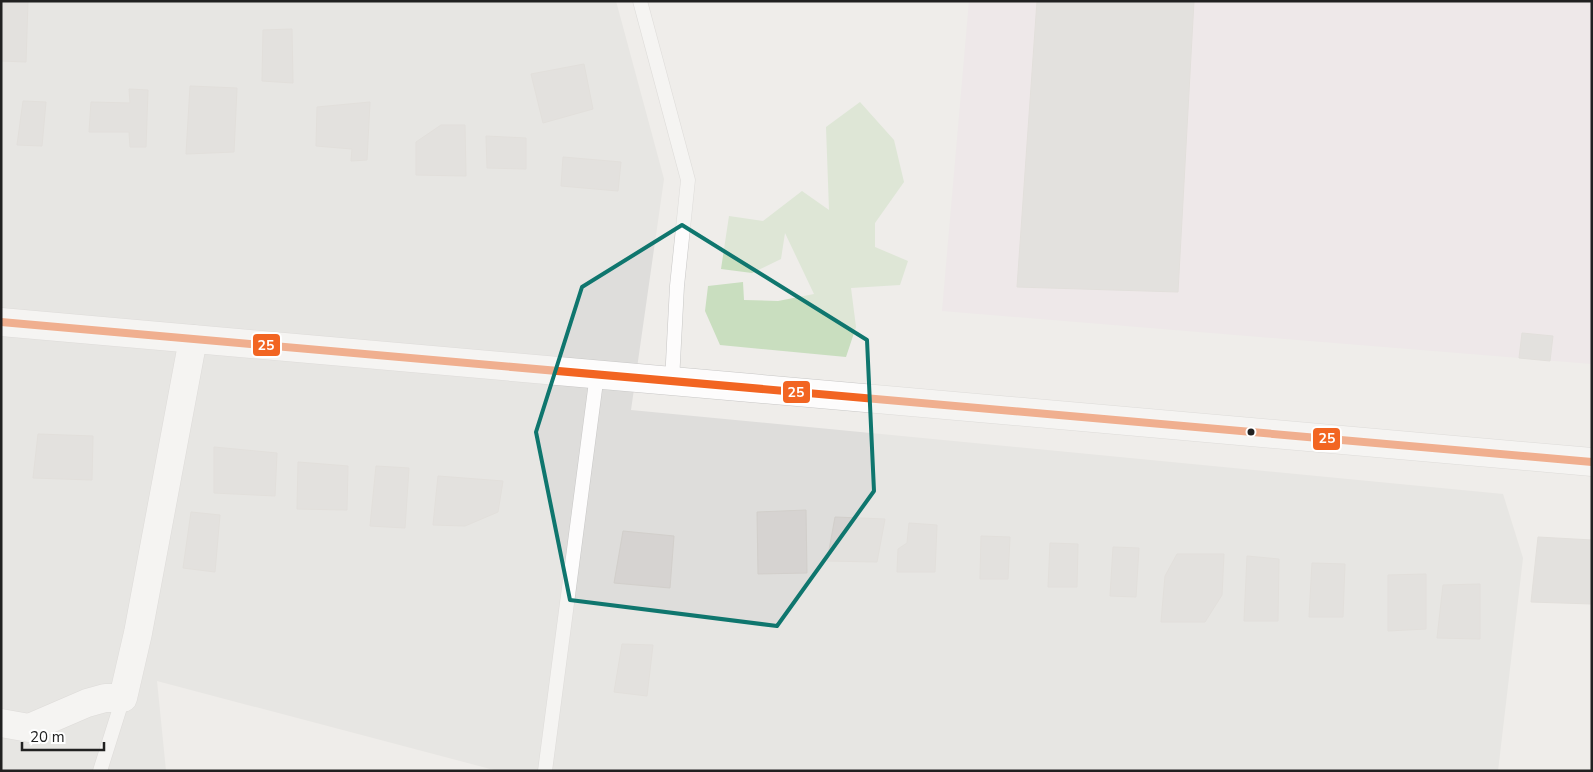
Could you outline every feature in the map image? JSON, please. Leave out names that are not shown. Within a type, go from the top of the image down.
[{"type":"street","points":[[1,322],[1592,462]]},
{"type":"street","points":[[1,723],[29,728],[87,703],[105,698],[123,698],[138,633],[193,339]]},
{"type":"lane","points":[[640,1],[688,180],[677,286],[672,381]]},
{"type":"lane","points":[[545,771],[597,374]]},
{"type":"lane","points":[[100,771],[123,698]]},
{"type":"highlighted area","points":[[682,225],[867,340],[874,491],[777,626],[570,600],[536,432],[582,287]]},
{"type":"shaded area","points":[[1,1],[616,1],[664,179],[631,410],[1503,494],[1523,558],[1498,771],[498,771],[157,681],[166,771],[1,771]]},
{"type":"shaded area","points":[[969,1],[1592,1],[1592,364],[942,311]]},
{"type":"green space","points":[[860,102],[894,140],[904,182],[875,223],[875,247],[908,261],[900,285],[851,288],[856,327],[846,357],[720,345],[705,311],[708,286],[743,282],[744,300],[778,301],[814,294],[785,233],[781,259],[752,273],[721,269],[729,216],[763,221],[802,191],[829,210],[826,127]]},
{"type":"building","points":[[1,1],[28,1],[26,62],[1,61]]},
{"type":"building","points":[[1037,1],[1194,1],[1178,292],[1017,287]]},
{"type":"building","points":[[292,29],[293,83],[262,81],[263,30]]},
{"type":"building","points":[[584,64],[593,109],[543,123],[531,74]]},
{"type":"building","points":[[190,86],[237,88],[234,152],[186,154]]},
{"type":"building","points":[[129,89],[148,90],[146,147],[130,147],[129,132],[89,132],[91,102],[130,103]]},
{"type":"building","points":[[23,101],[46,102],[42,146],[17,145]]},
{"type":"building","points":[[370,102],[367,160],[351,161],[352,149],[316,146],[317,107]]},
{"type":"building","points":[[441,125],[465,125],[466,176],[416,175],[416,142]]},
{"type":"building","points":[[486,136],[526,138],[526,169],[487,168]]},
{"type":"building","points":[[563,157],[621,162],[618,191],[561,186]]},
{"type":"building","points":[[1522,333],[1553,336],[1550,361],[1519,358]]},
{"type":"building","points":[[38,434],[93,436],[92,480],[33,478]]},
{"type":"building","points":[[214,447],[277,453],[275,496],[214,493]]},
{"type":"building","points":[[298,462],[348,466],[347,510],[297,509]]},
{"type":"building","points":[[376,466],[409,468],[405,528],[370,526]]},
{"type":"building","points":[[438,476],[503,481],[498,512],[465,526],[433,525]]},
{"type":"building","points":[[806,510],[807,573],[758,574],[757,512]]},
{"type":"building","points":[[191,512],[220,515],[215,572],[183,568]]},
{"type":"building","points":[[835,517],[885,519],[877,562],[827,561]]},
{"type":"building","points":[[909,523],[937,525],[935,572],[897,572],[898,549],[907,543]]},
{"type":"building","points":[[623,531],[674,536],[670,588],[614,583]]},
{"type":"building","points":[[981,536],[1010,537],[1008,579],[980,579]]},
{"type":"building","points":[[1538,537],[1592,540],[1592,604],[1531,602]]},
{"type":"building","points":[[1050,543],[1078,544],[1077,587],[1048,587]]},
{"type":"building","points":[[1113,547],[1139,548],[1136,597],[1110,596]]},
{"type":"building","points":[[1177,554],[1224,554],[1222,595],[1205,622],[1161,622],[1165,576]]},
{"type":"building","points":[[1247,556],[1279,559],[1278,621],[1244,621]]},
{"type":"building","points":[[1312,563],[1345,564],[1343,617],[1309,617]]},
{"type":"building","points":[[1426,574],[1426,629],[1388,631],[1388,575]]},
{"type":"building","points":[[1480,584],[1480,639],[1437,638],[1443,585]]},
{"type":"building","points":[[622,644],[653,645],[647,696],[614,692]]},
{"type":"transit line","name":"25","points":[[1,322],[1592,462]]}]
